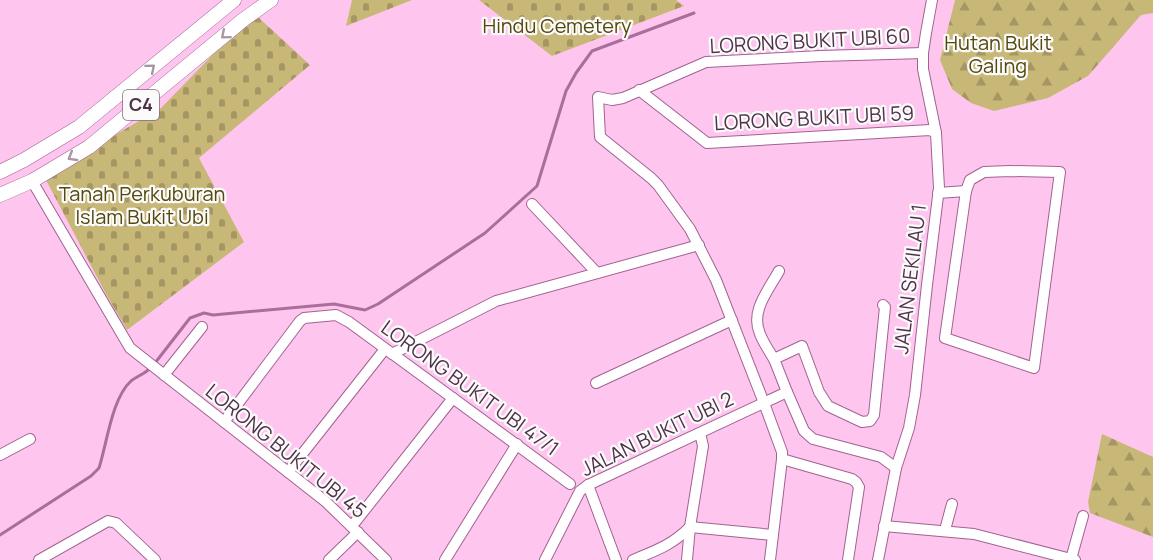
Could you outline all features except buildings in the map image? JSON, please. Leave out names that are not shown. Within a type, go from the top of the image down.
[{"type":"main road","name":"C4","points":[[0,172],[79,128],[234,0]]},
{"type":"main road","name":"C4","points":[[0,195],[32,181],[89,147],[243,20],[271,0]]},
{"type":"street","name":"JALAN SEKILAU 1","points":[[878,560],[896,468],[909,428],[915,395],[939,182],[936,133],[924,79],[923,53],[932,0]]},
{"type":"street","name":"LORONG BUKIT UBI 60","points":[[699,245],[658,184],[600,137],[598,97],[617,100],[706,62],[923,53]]},
{"type":"street","name":"LORONG BUKIT UBI 59","points":[[639,90],[707,143],[930,130],[936,133]]},
{"type":"street","points":[[984,172],[1060,172],[1034,368],[945,338],[966,191],[970,180],[984,172]]},
{"type":"street","name":"LORONG BUKIT UBI 45","points":[[32,181],[130,348],[325,501],[386,560]]},
{"type":"street","points":[[938,192],[966,191]]},
{"type":"street","points":[[532,204],[597,273]]},
{"type":"street","points":[[288,472],[389,351],[510,297],[699,245],[716,280],[782,452],[770,560]]},
{"type":"street","points":[[779,272],[759,306],[756,320],[760,334],[774,359],[804,431],[813,439],[881,457],[896,468]]},
{"type":"street","points":[[774,359],[802,346],[819,392],[828,406],[862,422],[870,421],[874,415],[885,307],[883,305]]},
{"type":"street","name":"LORONG BUKIT UBI 47/1","points":[[224,422],[300,321],[304,318],[336,315],[349,322],[570,484]]},
{"type":"street","points":[[596,383],[732,320]]},
{"type":"street","points":[[163,374],[202,327]]},
{"type":"street","name":"JALAN BUKIT UBI 2","points":[[545,560],[580,491],[588,485],[787,392]]},
{"type":"street","points":[[329,560],[355,529],[453,398]]},
{"type":"street","points":[[687,560],[690,526],[704,446],[700,433]]},
{"type":"street","points":[[0,455],[30,439]]},
{"type":"street","points":[[445,560],[517,444]]},
{"type":"street","points":[[782,459],[856,482],[859,487],[848,560]]},
{"type":"street","points":[[588,485],[616,560]]},
{"type":"street","points":[[945,530],[952,504]]},
{"type":"street","points":[[884,526],[974,534],[1073,560],[1083,516]]},
{"type":"street","points":[[39,560],[108,521],[116,523],[155,560]]},
{"type":"street","points":[[690,526],[773,535]]},
{"type":"street","points":[[633,560],[668,545],[690,526]]},
{"type":"green space","points":[[352,0],[412,0],[346,26]]},
{"type":"green space","name":"Hindu Cemetery","points":[[479,0],[676,0],[684,6],[552,56]]},
{"type":"green space","name":"Hutan Bukit Galing","points":[[955,0],[1153,0],[1153,13],[1141,15],[1088,76],[1048,98],[994,111],[971,103],[952,89],[940,60]]},
{"type":"green space","name":"Tanah Perkuburan Islam Bukit Ubi","points":[[258,17],[310,65],[199,158],[244,242],[127,330],[45,176],[161,108],[229,38]]},
{"type":"green space","points":[[1102,434],[1153,457],[1153,537],[1090,513],[1088,502]]},
{"type":"waterway","points":[[155,363],[190,318],[204,313],[213,315],[334,304],[365,310],[378,304],[485,233],[537,186],[566,91],[592,51],[694,13]]},
{"type":"waterway","points":[[0,535],[91,476],[99,468],[119,398],[131,381],[150,368]]}]
